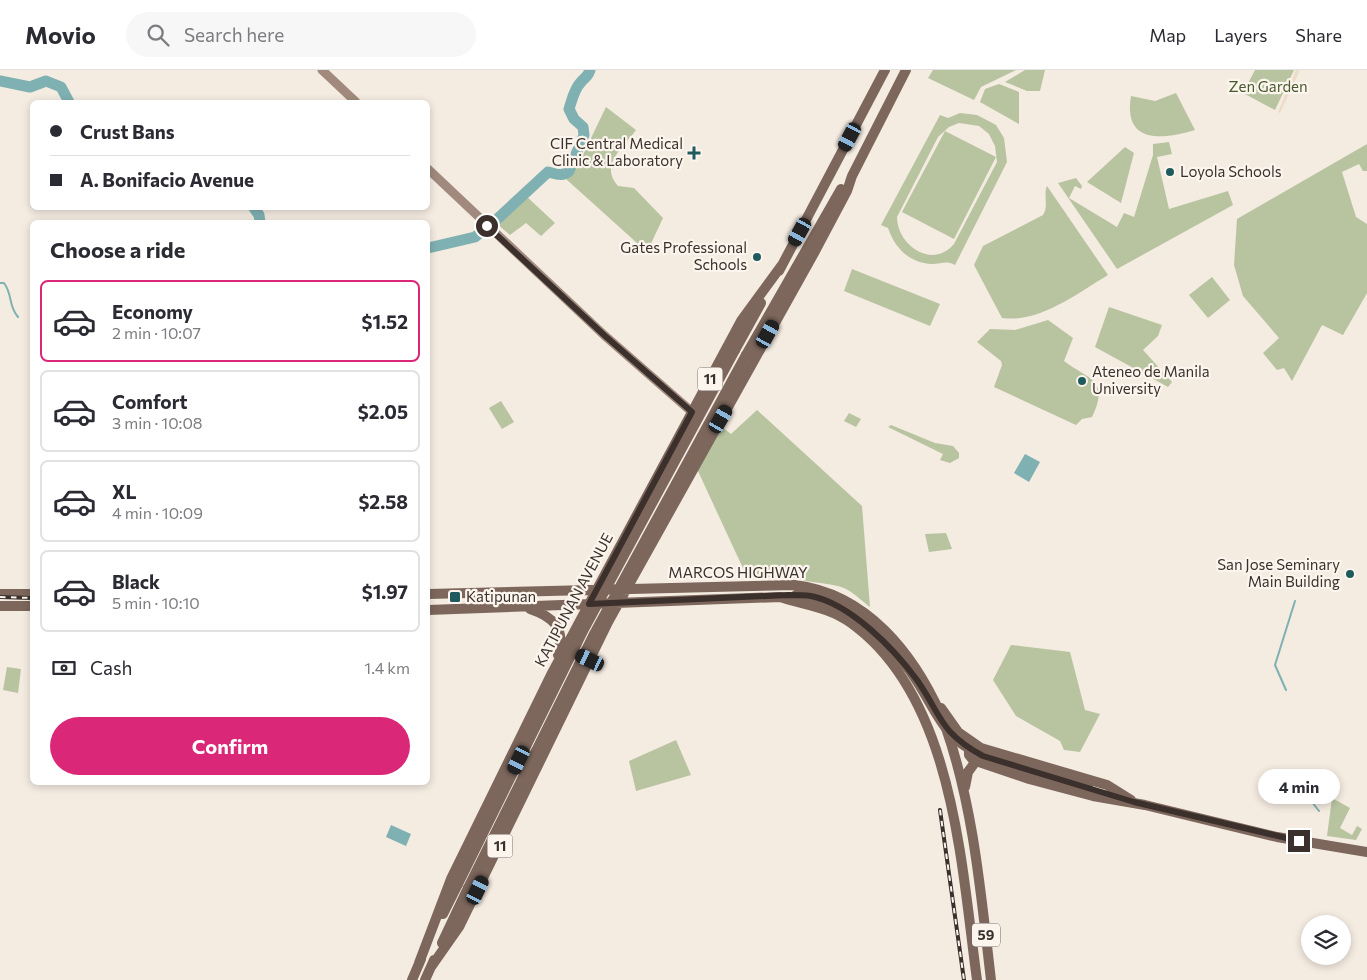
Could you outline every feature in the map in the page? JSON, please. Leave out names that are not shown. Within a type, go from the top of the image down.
[{"type":"main road","points":[[322,70],[354,100]]},
{"type":"main road","name":"KATIPUNAN AVENUE","points":[[419,963],[583,631],[782,265],[885,70]]},
{"type":"main road","name":"11","points":[[431,967],[459,927],[608,622],[814,253],[847,191],[852,176],[906,70]]},
{"type":"main road","points":[[430,171],[604,335],[692,412]]},
{"type":"main road","name":"11","points":[[425,980],[468,888],[593,636],[746,355],[841,188],[852,176]]},
{"type":"main road","name":"KATIPUNAN AVENUE","points":[[412,980],[451,879],[540,695],[741,321],[782,265]]},
{"type":"main road","points":[[645,497],[647,508],[654,513],[664,513],[670,510]]},
{"type":"main road","points":[[630,525],[654,538]]},
{"type":"main road","points":[[570,591],[592,583],[608,568]]},
{"type":"main road","name":"MARCOS HIGHWAY","points":[[626,589],[795,585],[824,591],[855,606],[892,636],[911,658],[930,691],[950,741],[973,838],[992,980]]},
{"type":"main road","name":"59","points":[[430,594],[626,589]]},
{"type":"main road","points":[[0,594],[30,594]]},
{"type":"main road","points":[[780,597],[788,595],[812,596],[828,602],[853,616],[899,659],[918,682],[950,733],[964,745],[983,756],[1135,803]]},
{"type":"main road","name":"MARCOS HIGHWAY","points":[[618,603],[780,597],[828,610],[850,622],[872,640],[900,672],[924,719],[954,810],[977,980]]},
{"type":"main road","points":[[608,622],[634,602]]},
{"type":"main road","name":"59","points":[[430,610],[525,608],[618,603]]},
{"type":"main road","points":[[0,606],[30,606]]},
{"type":"main road","points":[[525,608],[550,617],[560,631],[561,646],[552,673]]},
{"type":"main road","points":[[566,648],[590,660]]},
{"type":"main road","points":[[930,691],[958,732],[980,748],[1108,785],[1135,803]]},
{"type":"main road","points":[[540,695],[552,708],[557,709],[568,704]]},
{"type":"main road","points":[[532,712],[545,710],[560,720]]},
{"type":"main road","points":[[980,748],[971,749],[968,753],[976,761],[1042,783],[1092,796],[1172,811],[1277,837],[1367,852]]},
{"type":"main road","points":[[964,798],[968,772],[976,761]]},
{"type":"green space","points":[[933,70],[1016,70],[981,87],[974,100],[928,78]]},
{"type":"green space","points":[[1025,70],[1045,70],[1040,91],[1027,91],[1005,82]]},
{"type":"green space","name":"Zen Garden","points":[[1255,70],[1294,70],[1275,110],[1243,93]]},
{"type":"green space","points":[[999,84],[1019,92],[1019,124],[980,102],[985,89]]},
{"type":"green space","points":[[1176,93],[1195,130],[1170,136],[1148,135],[1139,130],[1133,123],[1130,112],[1131,96],[1155,101]]},
{"type":"green space","points":[[606,107],[636,130],[615,157],[611,171],[613,178],[618,186],[634,188],[663,218],[647,252],[566,179],[581,159]]},
{"type":"green space","points":[[960,113],[977,115],[996,125],[1004,138],[1007,162],[955,265],[946,262],[932,264],[916,261],[899,248],[888,228],[881,225],[940,115],[948,118]],"holes":[[[959,123],[979,126],[989,134],[995,146],[997,162],[954,244],[936,255],[917,251],[903,237],[897,217],[938,137],[949,127]]]},
{"type":"green space","points":[[945,131],[996,157],[954,239],[902,212]]},
{"type":"green space","points":[[1169,142],[1172,154],[1157,157],[1169,209],[1228,191],[1233,205],[1117,269],[1058,183],[1076,178],[1082,186],[1081,189],[1075,186],[1069,198],[1117,227],[1124,213],[1134,217],[1153,155],[1153,144]]},
{"type":"green space","points":[[1367,144],[1367,171],[1363,171],[1359,164],[1342,172],[1356,217],[1367,224],[1367,293],[1343,335],[1322,325],[1292,381],[1284,368],[1277,370],[1263,353],[1279,338],[1243,296],[1234,265],[1237,219]]},
{"type":"green space","points":[[1125,147],[1134,153],[1121,203],[1087,182]]},
{"type":"green space","points":[[1047,186],[1108,275],[1044,312],[1016,318],[1002,318],[974,265],[983,246],[1043,215],[1046,208]]},
{"type":"green space","points":[[525,195],[555,223],[541,236],[526,223],[510,235],[496,223]]},
{"type":"green space","points":[[852,269],[940,304],[930,326],[844,291]]},
{"type":"green space","points":[[1212,277],[1230,300],[1208,318],[1189,295]]},
{"type":"green space","points":[[1109,307],[1162,325],[1158,336],[1143,350],[1172,382],[1168,387],[1095,347]]},
{"type":"green space","points":[[1048,320],[1073,338],[1064,361],[1089,377],[1098,388],[1099,395],[1092,417],[1082,419],[1076,425],[994,387],[1002,365],[1001,361],[977,342],[990,329],[1015,330]]},
{"type":"green space","points":[[501,401],[514,422],[502,429],[489,408]]},
{"type":"green space","points":[[757,410],[862,506],[870,607],[851,592],[838,586],[800,580],[789,575],[748,579],[697,469],[722,427],[731,434]]},
{"type":"green space","points":[[849,413],[861,419],[856,427],[844,421]]},
{"type":"green space","points":[[891,425],[935,443],[953,446],[959,453],[959,458],[950,463],[940,460],[943,454],[888,427]]},
{"type":"green space","points":[[946,533],[952,549],[929,552],[925,534]]},
{"type":"green space","points":[[1011,645],[1070,652],[1085,710],[1100,714],[1080,752],[1064,750],[1060,741],[1016,716],[993,680]]},
{"type":"green space","points":[[7,667],[21,669],[18,693],[3,690]]},
{"type":"green space","points":[[676,740],[691,775],[636,791],[629,761]]},
{"type":"green space","points":[[1332,798],[1350,808],[1340,828],[1352,835],[1357,826],[1362,829],[1356,840],[1327,836]]},
{"type":"shaded area","points":[[1296,70],[1300,70],[1280,113],[1278,112]]},
{"type":"water","points":[[1025,454],[1040,462],[1029,482],[1014,473]]},
{"type":"water","points":[[391,825],[411,834],[406,846],[386,837]]},
{"type":"waterway","points":[[494,222],[548,172],[562,174],[569,171],[584,135],[583,127],[574,119],[569,109],[577,88],[590,70]]},
{"type":"waterway","points":[[0,81],[30,87],[46,81],[61,87],[68,100]]},
{"type":"waterway","points":[[255,210],[260,220]]},
{"type":"waterway","points":[[430,248],[475,237],[485,229]]},
{"type":"waterway","points":[[0,283],[4,283],[7,287],[13,309],[18,317]]},
{"type":"waterway","points":[[1286,690],[1275,665],[1295,601]]},
{"type":"waterway","points":[[1301,778],[1305,793],[1319,811]]},
{"type":"railway","points":[[0,597],[30,598]]},
{"type":"railway","points":[[940,810],[964,980]]},
{"type":"place","name":"CIF Central Medical Clinic & Laboratory","points":[[694,153]]},
{"type":"place","name":"Loyola Schools","points":[[1170,172]]},
{"type":"place","name":"Gates Professional Schools","points":[[757,257]]},
{"type":"place","name":"Ateneo de Manila University","points":[[1082,381]]},
{"type":"place","name":"San Jose Seminary Main Building","points":[[1350,574]]},
{"type":"place","name":"Katipunan","points":[[455,597]]},
{"type":"route","points":[[487,226],[509,244],[604,335],[692,412],[589,604],[763,596],[780,597],[788,595],[812,596],[828,602],[853,616],[876,635],[918,682],[936,715],[950,733],[964,745],[983,756],[1134,802],[1240,829],[1299,841]]}]
